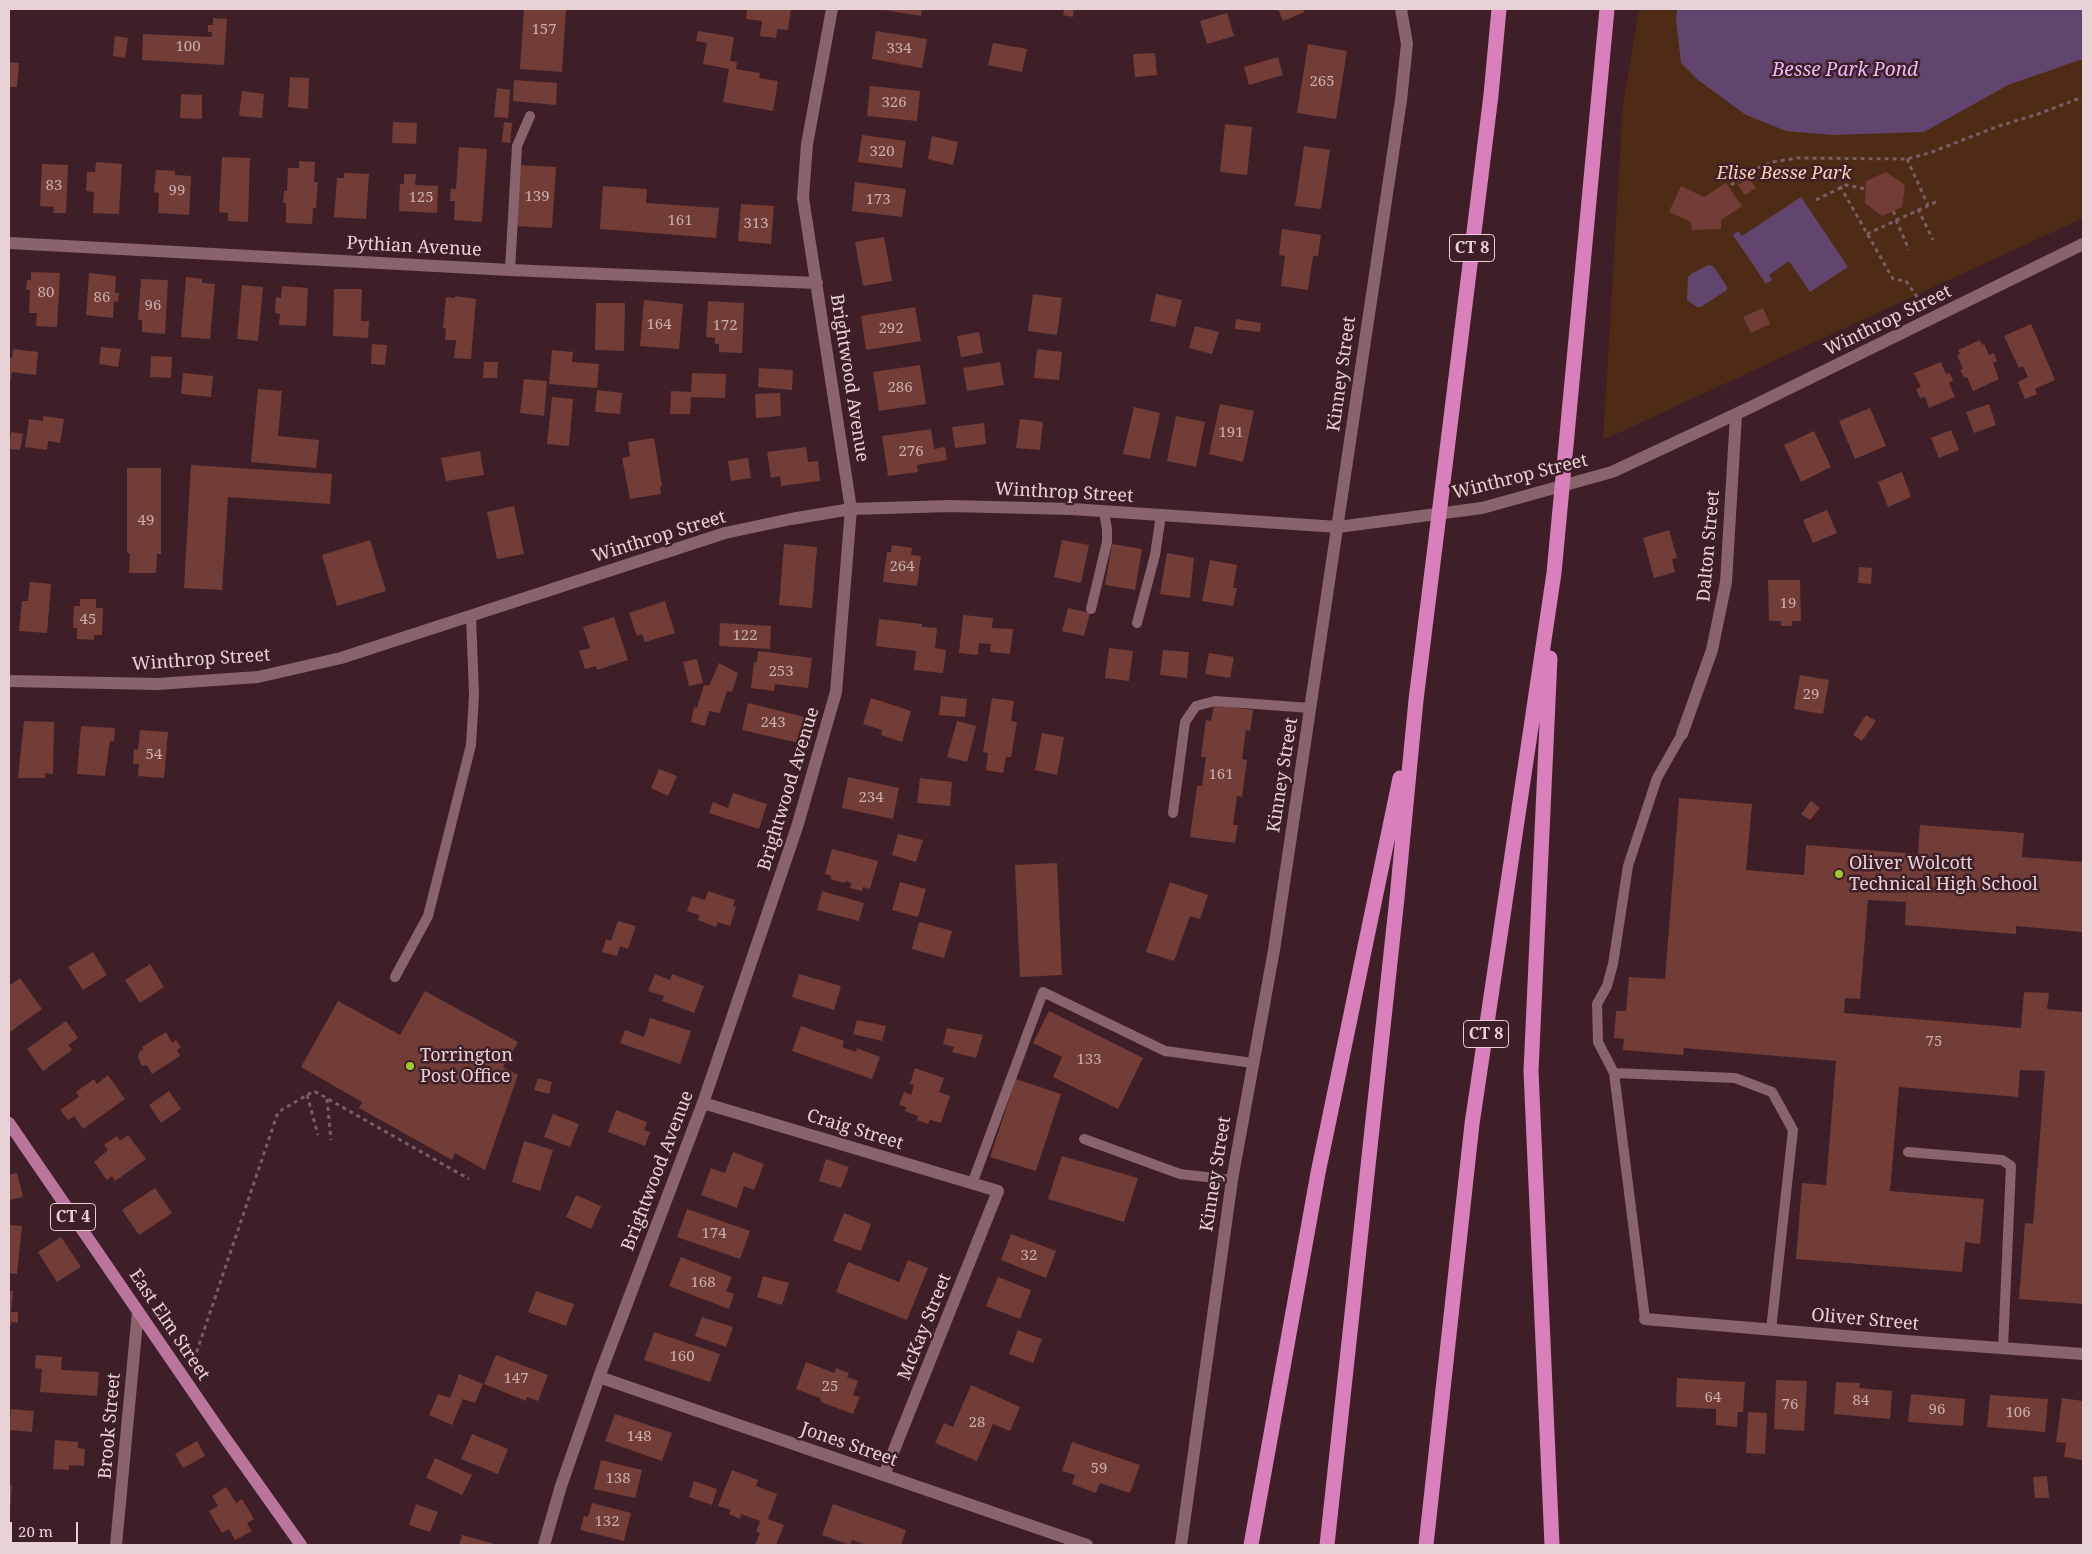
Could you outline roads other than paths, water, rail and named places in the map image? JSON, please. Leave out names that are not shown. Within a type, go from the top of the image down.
[{"type":"highway","name":"CT 8","points":[[1326,1545],[1397,898],[1416,700],[1491,95],[1499,9]]},
{"type":"highway","name":"CT 8","points":[[1426,1545],[1472,1124],[1554,573],[1607,9]]},
{"type":"highway","points":[[1552,1545],[1531,1071],[1554,573]]},
{"type":"highway","points":[[1251,1545],[1318,1173],[1416,700]]},
{"type":"main road","name":"East Elm Street","points":[[9,1124],[301,1545]]},
{"type":"street","name":"Brightwood Avenue","points":[[544,1545],[561,1486],[599,1377],[703,1103],[797,827],[836,692],[851,509],[804,198],[807,144],[832,9]]},
{"type":"street","name":"Kinney Street","points":[[1180,1545],[1232,1180],[1274,950],[1400,100],[1407,44],[1401,9]]},
{"type":"street","name":"Pythian Avenue","points":[[9,242],[510,270],[817,283]]},
{"type":"street","name":"Winthrop Street","points":[[9,681],[158,684],[258,677],[341,658],[725,533],[851,509],[950,506],[1161,515],[1338,527],[1482,508],[1612,472],[1931,320],[2083,244]]},
{"type":"street","name":"Dalton Street","points":[[1682,734],[1712,650],[1726,582],[1736,414]]},
{"type":"street","name":"Craig Street","points":[[703,1103],[998,1191]]},
{"type":"street","name":"McKay Street","points":[[884,1475],[998,1191]]},
{"type":"street","name":"Brook Street","points":[[116,1545],[138,1311]]},
{"type":"street","name":"Oliver Street","points":[[1645,1319],[2083,1354]]},
{"type":"street","name":"Jones Street","points":[[599,1377],[1087,1545]]},
{"type":"lane","points":[[510,270],[517,146],[530,116]]},
{"type":"lane","points":[[1091,609],[1107,542],[1104,512]]},
{"type":"lane","points":[[1137,623],[1155,556],[1161,515]]},
{"type":"lane","points":[[395,978],[428,916],[471,745],[474,695],[471,616]]},
{"type":"lane","points":[[1173,813],[1185,722],[1196,706],[1216,701],[1310,708]]},
{"type":"lane","points":[[1645,1319],[1614,1073],[1598,1042],[1597,1004],[1607,986],[1613,964],[1631,858],[1657,778],[1682,734]]},
{"type":"lane","points":[[972,1184],[1043,992],[1165,1050],[1253,1063]]},
{"type":"lane","points":[[1614,1073],[1735,1078],[1772,1092],[1793,1130],[1771,1330]]},
{"type":"lane","points":[[1084,1139],[1180,1174],[1232,1180]]},
{"type":"lane","points":[[1908,1152],[2002,1160],[2011,1166],[2003,1348]]},
{"type":"water","name":"Besse Park Pond","points":[[1677,9],[2083,9],[2083,59],[2008,85],[1924,132],[1832,135],[1786,131],[1746,115],[1698,80],[1681,63],[1676,19]]},
{"type":"water","points":[[1801,197],[1848,267],[1810,292],[1789,261],[1769,275],[1772,280],[1766,284],[1733,235],[1738,231],[1742,236]]},
{"type":"water","points":[[1708,265],[1713,266],[1727,287],[1727,290],[1701,307],[1697,307],[1687,300],[1688,277]]},
{"type":"place","name":"Oliver Wolcott Technical High School","points":[[1839,874]]},
{"type":"place","name":"Torrington Post Office","points":[[410,1066]]},
{"type":"park label","name":"Elise Besse Park","points":[[1784,174]]}]
